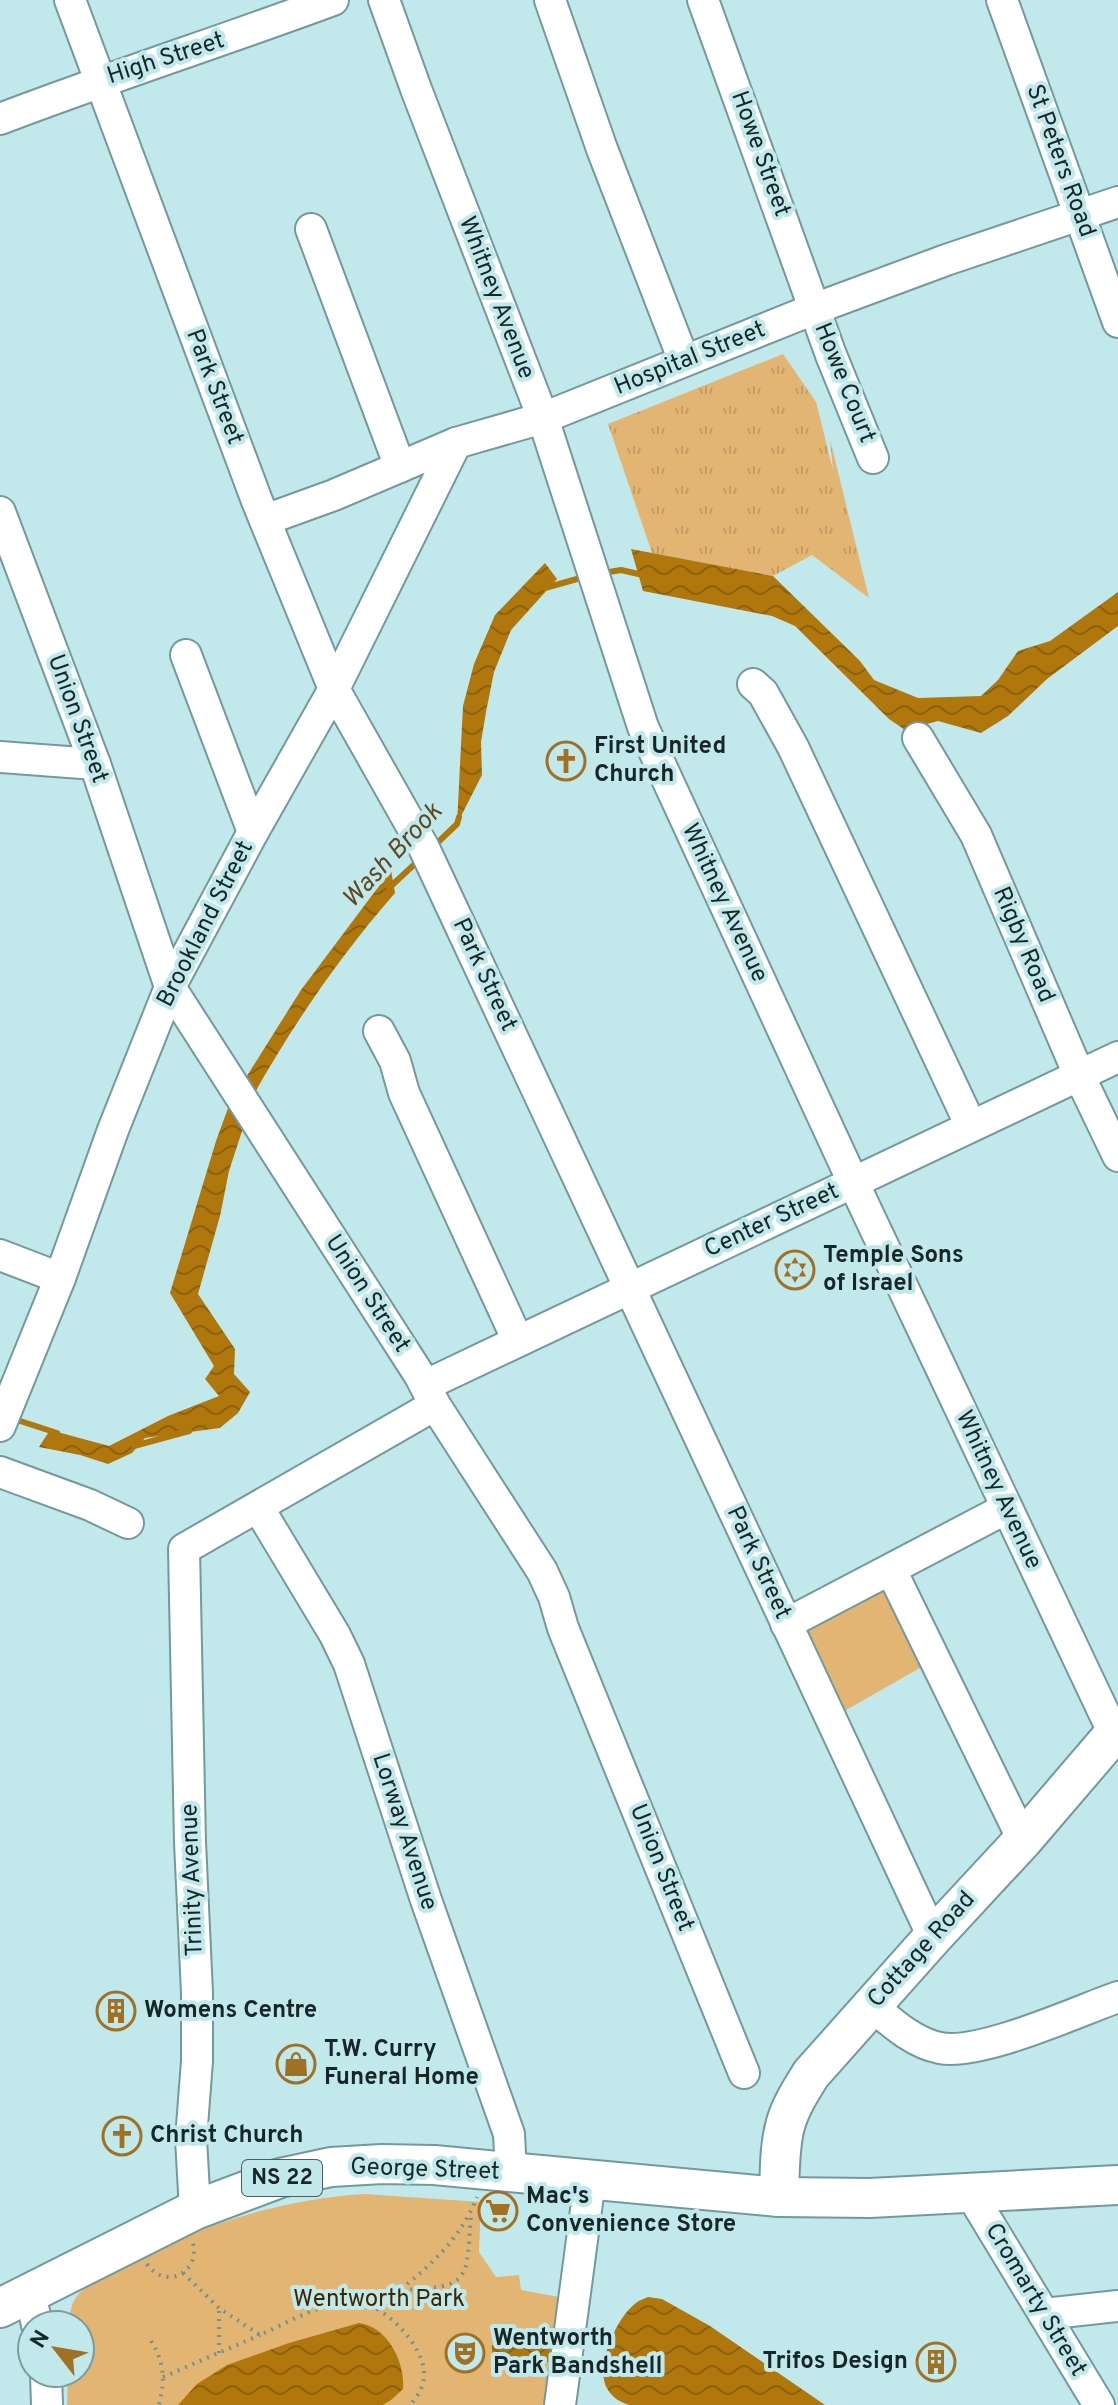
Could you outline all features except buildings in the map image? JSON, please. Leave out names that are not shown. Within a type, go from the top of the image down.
[{"type":"main road","name":"Cottage Road","points":[[779,2197],[786,2124],[811,2074],[1023,1840],[1116,1732]]},
{"type":"main road","name":"George Street","points":[[22,2309],[194,2227],[280,2178],[331,2167],[408,2164],[779,2197],[870,2198],[1118,2185]]},
{"type":"street","name":"Park Street","points":[[70,0],[265,520],[334,689],[424,848],[933,1937]]},
{"type":"street","name":"High Street","points":[[0,119],[99,81],[238,36],[333,0]]},
{"type":"street","name":"Whitney Avenue","points":[[384,0],[543,418],[643,727],[853,1182],[1116,1732]]},
{"type":"street","points":[[550,0],[602,149],[684,361]]},
{"type":"street","name":"Howe Street","points":[[703,0],[814,309]]},
{"type":"street","name":"St Peters Road","points":[[1002,0],[1118,322]]},
{"type":"street","name":"Hospital Street","points":[[265,520],[334,495],[456,443],[543,418],[814,309],[1118,202]]},
{"type":"street","points":[[311,229],[400,467]]},
{"type":"street","name":"Howe Court","points":[[814,309],[873,458]]},
{"type":"street","name":"Brookland Street","points":[[0,1426],[60,1278],[113,1130],[170,987],[334,689],[456,443]]},
{"type":"street","name":"Union Street","points":[[0,512],[95,764],[170,987],[528,1545],[548,1584],[569,1643],[744,2073]]},
{"type":"street","points":[[186,655],[253,832]]},
{"type":"street","points":[[753,684],[763,693],[793,747],[971,1126]]},
{"type":"street","name":"Rigby Road","points":[[918,738],[976,835],[1079,1075],[1118,1156]]},
{"type":"street","points":[[0,757],[95,764]]},
{"type":"street","points":[[379,1031],[395,1061],[404,1093],[518,1341]]},
{"type":"street","name":"Center Street","points":[[184,1549],[258,1507],[518,1341],[1118,1057]]},
{"type":"street","points":[[0,1255],[60,1278]]},
{"type":"street","points":[[0,1472],[90,1505],[128,1523]]},
{"type":"street","name":"Lorway Avenue","points":[[258,1507],[335,1635],[355,1679],[426,1900],[509,2134],[511,2146],[498,2172]]},
{"type":"street","points":[[786,1624],[1007,1508]]},
{"type":"street","name":"Trinity Avenue","points":[[184,1549],[190,1842],[197,1993],[197,2061],[191,2139],[194,2227]]},
{"type":"street","points":[[891,1570],[1023,1840]]},
{"type":"street","points":[[872,2006],[917,2040],[937,2048],[958,2050],[991,2043],[1118,1997]]},
{"type":"street","points":[[560,2405],[590,2180]]},
{"type":"street","name":"Cromarty Street","points":[[971,2194],[1099,2405]]},
{"type":"street","points":[[1044,2314],[1118,2306]]},
{"type":"path","points":[[375,2308],[399,2291],[445,2249],[498,2172]]},
{"type":"path","points":[[399,2291],[436,2289],[452,2285],[461,2278],[467,2262],[472,2211]]},
{"type":"path","points":[[145,2258],[148,2266],[159,2275],[173,2277],[183,2273],[194,2258],[194,2227]]},
{"type":"path","points":[[183,2273],[219,2308],[260,2335]]},
{"type":"path","points":[[163,2377],[335,2305],[359,2302],[375,2308],[398,2324],[421,2359],[424,2379],[421,2391],[410,2405]]},
{"type":"path","points":[[219,2308],[219,2353]]},
{"type":"path","points":[[151,2341],[162,2360],[159,2405]]},
{"type":"green space","points":[[783,354],[816,402],[833,470],[830,439],[869,598],[812,555],[773,576],[652,553],[608,424]]},
{"type":"green space","points":[[886,1584],[925,1665],[841,1713],[805,1630]]},
{"type":"green space","name":"Wentworth Park","points":[[365,2194],[481,2202],[479,2252],[496,2277],[519,2275],[521,2290],[559,2297],[546,2405],[67,2405],[68,2389],[96,2389],[96,2309],[71,2309],[81,2291],[147,2253],[207,2228],[269,2209]]},
{"type":"water","points":[[631,549],[773,576],[860,661],[874,680],[918,698],[981,696],[998,680],[1018,651],[1050,641],[1118,592],[1118,626],[1047,679],[1008,716],[981,733],[938,721],[905,730],[889,719],[795,626],[772,616],[643,591]]},
{"type":"water","points":[[545,563],[557,579],[511,630],[494,672],[486,712],[481,742],[482,775],[457,824],[463,706],[474,664],[495,615]]},
{"type":"water","points":[[391,870],[395,893],[317,993],[250,1101],[240,1087],[301,990]]},
{"type":"water","points":[[231,1100],[246,1119],[229,1171],[198,1294],[235,1349],[234,1374],[250,1392],[238,1413],[220,1428],[145,1438],[132,1453],[108,1464],[39,1447],[50,1430],[109,1446],[168,1416],[219,1396],[205,1379],[214,1366],[170,1293]]},
{"type":"water","points":[[648,2297],[662,2299],[710,2326],[825,2405],[629,2405],[620,2401],[610,2393],[604,2381],[605,2357],[622,2319],[637,2302]]},
{"type":"water","points":[[359,2323],[378,2331],[398,2357],[403,2389],[383,2405],[178,2405],[197,2384],[227,2365]]},
{"type":"water","points":[[518,2341],[553,2350],[551,2362],[492,2364],[492,2345]]},
{"type":"waterway","name":"Wash Brook","points":[[603,573],[621,570],[643,575]]},
{"type":"waterway","name":"Wash Brook","points":[[545,588],[584,577]]},
{"type":"waterway","name":"Wash Brook","points":[[433,847],[457,824],[459,817]]},
{"type":"waterway","name":"Wash Brook","points":[[389,888],[419,860]]},
{"type":"waterway","name":"Wash Brook","points":[[11,1418],[57,1433]]},
{"type":"waterway","name":"Wash Brook","points":[[134,1446],[189,1431]]},
{"type":"place","name":"First United Church","points":[[566,761]]},
{"type":"place","name":"Temple Sons of Israel","points":[[795,1270]]},
{"type":"place","name":"Womens Centre","points":[[116,2011]]},
{"type":"place","name":"T.W. Curry Funeral Home","points":[[296,2064]]},
{"type":"place","name":"Christ Church","points":[[122,2136]]},
{"type":"place","name":"Mac's Convenience Store","points":[[498,2211]]},
{"type":"place","name":"Wentworth Park Bandshell","points":[[465,2353]]},
{"type":"place","name":"Trifos Design","points":[[936,2362]]}]
